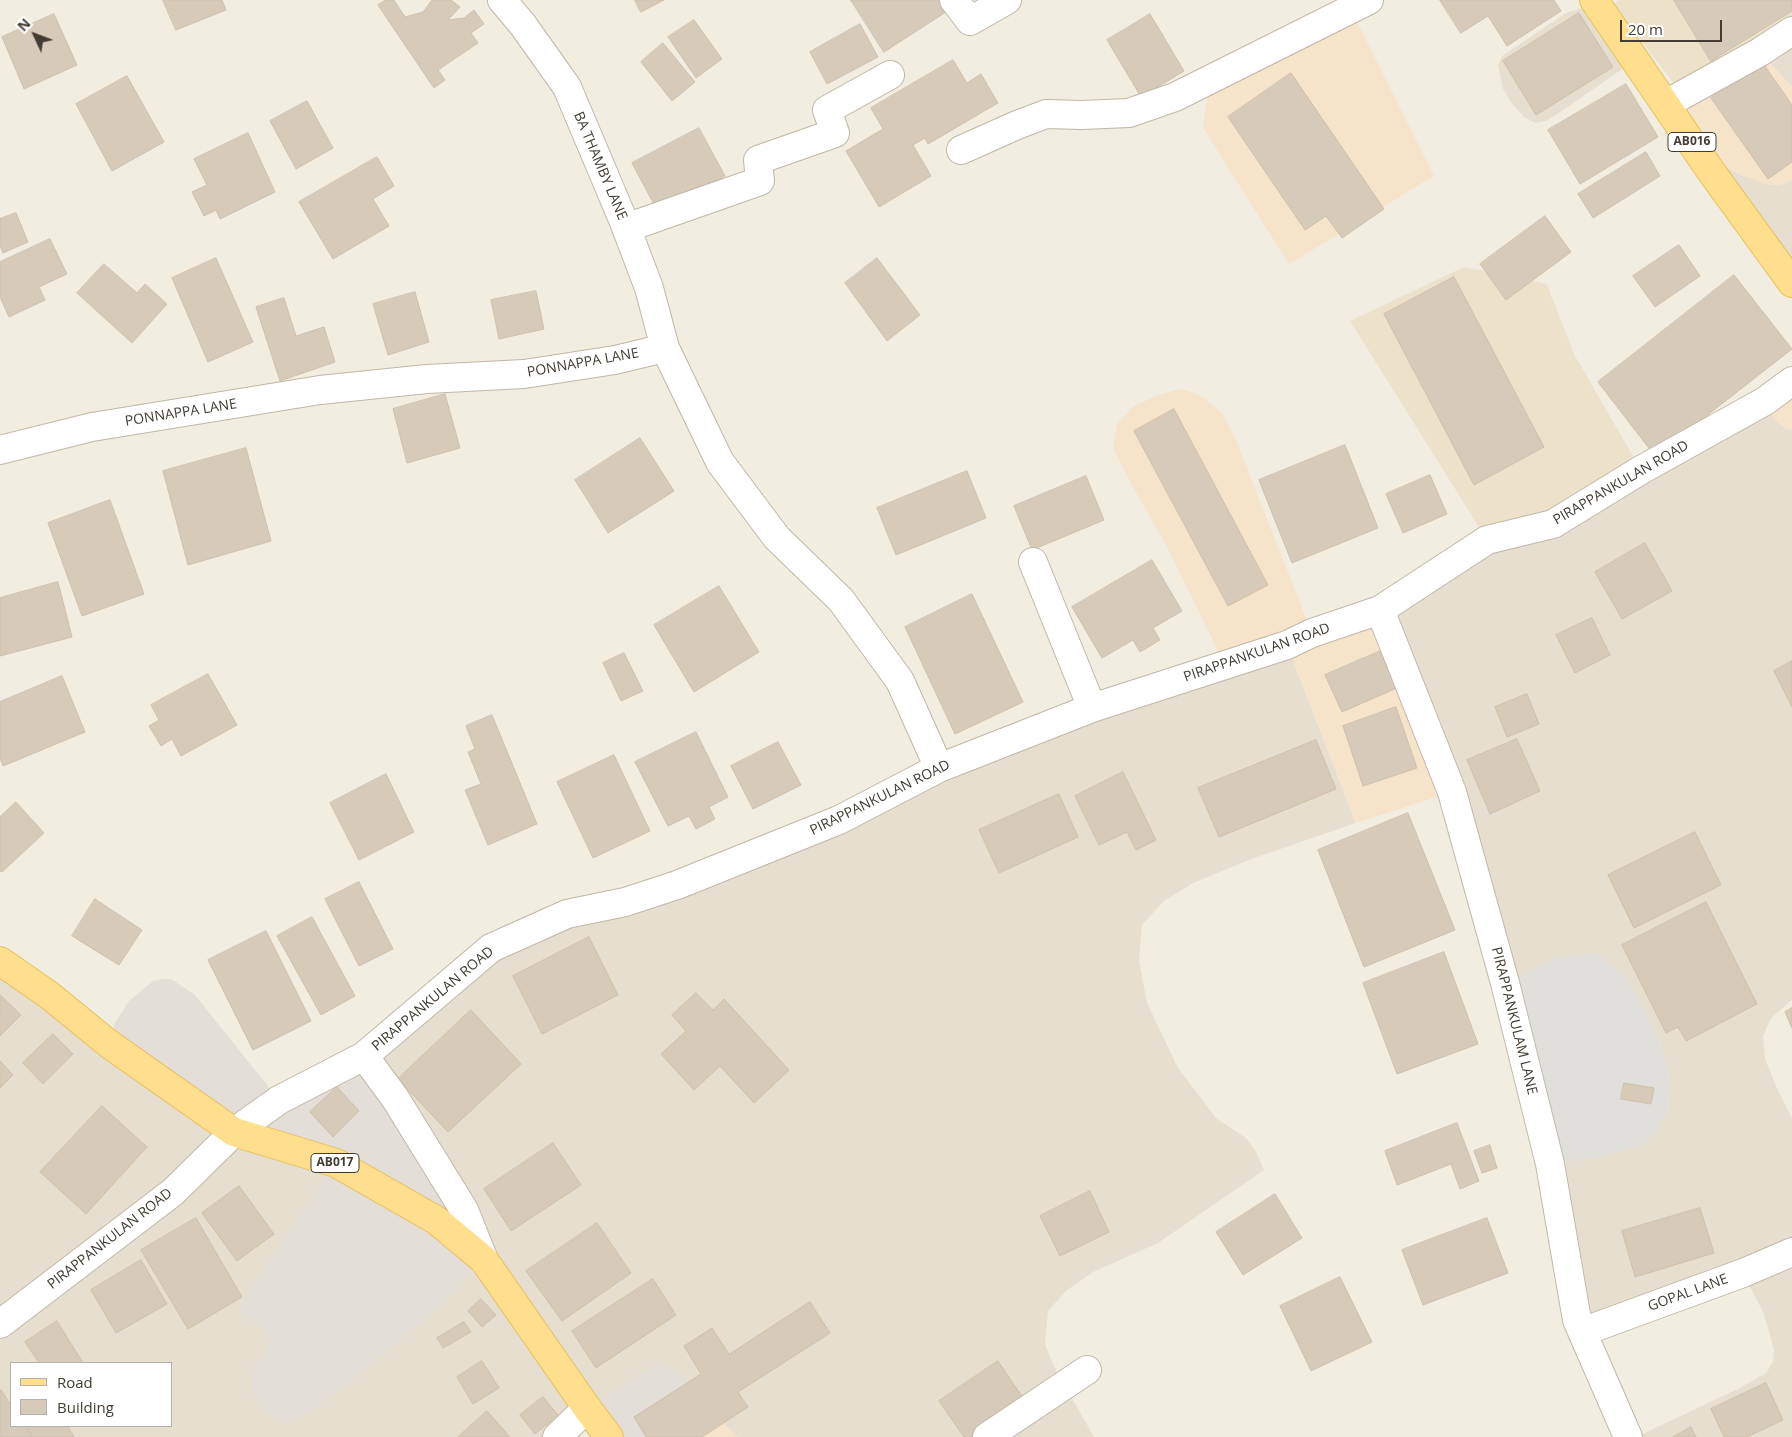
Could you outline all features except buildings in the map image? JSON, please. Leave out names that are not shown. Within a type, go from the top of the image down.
[{"type":"main road","name":"AB016","points":[[1594,0],[1710,170],[1792,283]]},
{"type":"main road","name":"AB017","points":[[0,961],[49,995],[109,1044],[234,1132],[336,1163],[436,1220],[484,1260],[609,1437]]},
{"type":"street","name":"BA THAMBY LANE","points":[[502,0],[523,25],[567,88],[626,228],[648,288],[665,348]]},
{"type":"street","points":[[954,0],[970,21],[1007,0]]},
{"type":"street","points":[[961,150],[1046,114],[1129,113],[1175,97],[1369,0]]},
{"type":"street","points":[[1666,104],[1792,32]]},
{"type":"street","points":[[626,228],[760,181],[758,160],[835,133],[827,110],[890,75]]},
{"type":"street","points":[[665,348],[720,462],[777,538],[841,600],[900,681],[939,768]]},
{"type":"street","name":"PONNAPPA LANE","points":[[0,450],[92,428],[320,390],[427,379],[524,374],[614,360],[665,348]]},
{"type":"street","name":"PIRAPPANKULAN ROAD","points":[[0,1324],[173,1192],[234,1132],[279,1100],[364,1056],[492,948],[567,914],[625,902],[677,885],[840,820],[939,768],[1092,708],[1287,645],[1380,610],[1487,540],[1553,524],[1641,470],[1765,401],[1792,381]]},
{"type":"street","points":[[1032,562],[1092,708]]},
{"type":"street","name":"PIRAPPANKULAM LANE","points":[[1380,610],[1452,792],[1505,983],[1550,1164],[1577,1320],[1628,1437]]},
{"type":"street","points":[[364,1056],[395,1098],[464,1210],[484,1260]]},
{"type":"street","name":"GOPAL LANE","points":[[1582,1332],[1742,1273],[1792,1252]]},
{"type":"street","points":[[987,1437],[1087,1370]]},
{"type":"street","points":[[557,1437],[587,1408]]},
{"type":"shaded area","points":[[1619,0],[1792,0],[1792,16],[1676,86],[1613,5]]},
{"type":"shaded area","points":[[1596,4],[1635,60],[1546,121],[1535,123],[1524,117],[1513,105],[1503,89],[1498,65],[1502,56],[1566,13]]},
{"type":"shaded area","points":[[1351,10],[1434,176],[1289,264],[1203,128],[1210,79]]},
{"type":"shaded area","points":[[1792,31],[1792,87],[1760,52]]},
{"type":"shaded area","points":[[1760,52],[1792,87],[1792,179],[1787,183],[1777,185],[1769,185],[1743,176],[1726,167],[1718,167],[1666,104]]},
{"type":"shaded area","points":[[1718,167],[1726,167],[1743,176],[1777,185],[1787,183],[1792,179],[1792,283]]},
{"type":"shaded area","points":[[1464,267],[1547,284],[1574,354],[1641,470],[1487,540],[1350,321]]},
{"type":"shaded area","points":[[1792,381],[1792,430],[1786,429],[1777,422],[1769,412]]},
{"type":"shaded area","points":[[1181,389],[1198,394],[1221,412],[1236,440],[1312,633],[1380,610],[1452,792],[1356,823],[1287,645],[1225,665],[1165,543],[1113,448],[1117,424],[1134,406],[1158,395]]},
{"type":"shaded area","points":[[1765,401],[1786,429],[1792,430],[1792,1000],[1771,1018],[1763,1036],[1765,1059],[1792,1118],[1792,1437],[1636,1437],[1738,1389],[1766,1373],[1773,1362],[1774,1350],[1764,1314],[1743,1273],[1582,1332],[1550,1164],[1647,1143],[1667,1114],[1670,1084],[1660,1042],[1643,1008],[1505,983],[1380,610]]},
{"type":"shaded area","points":[[1287,645],[1356,823],[1254,858],[1193,883],[1164,901],[1142,925],[1139,961],[1147,1003],[1178,1068],[1216,1118],[1246,1138],[1256,1152],[1264,1170],[1158,1243],[1093,1272],[1066,1291],[1048,1311],[1045,1345],[1054,1366],[1094,1437],[738,1437],[714,1415],[646,1370],[557,1437],[0,1437],[0,961],[49,995],[336,1163],[239,1305],[249,1321],[259,1324],[271,1341],[266,1351],[256,1362],[390,1349],[439,1307],[484,1260],[364,1056],[491,948]]},
{"type":"shaded area","points":[[1597,953],[1624,975],[1660,1042],[1670,1084],[1667,1114],[1647,1143],[1601,1157],[1550,1164],[1505,983],[1556,957]]},
{"type":"shaded area","points":[[171,979],[195,995],[279,1100],[364,1056],[484,1260],[439,1307],[390,1349],[337,1393],[295,1421],[283,1423],[262,1411],[252,1390],[253,1373],[256,1362],[266,1351],[271,1341],[259,1324],[249,1321],[241,1314],[239,1305],[336,1163],[234,1132],[109,1044],[115,1023],[129,1001],[153,981]]},
{"type":"shaded area","points":[[662,1361],[695,1386],[689,1437],[609,1437],[587,1408]]},
{"type":"shaded area","points":[[714,1415],[738,1437],[689,1437]]}]
